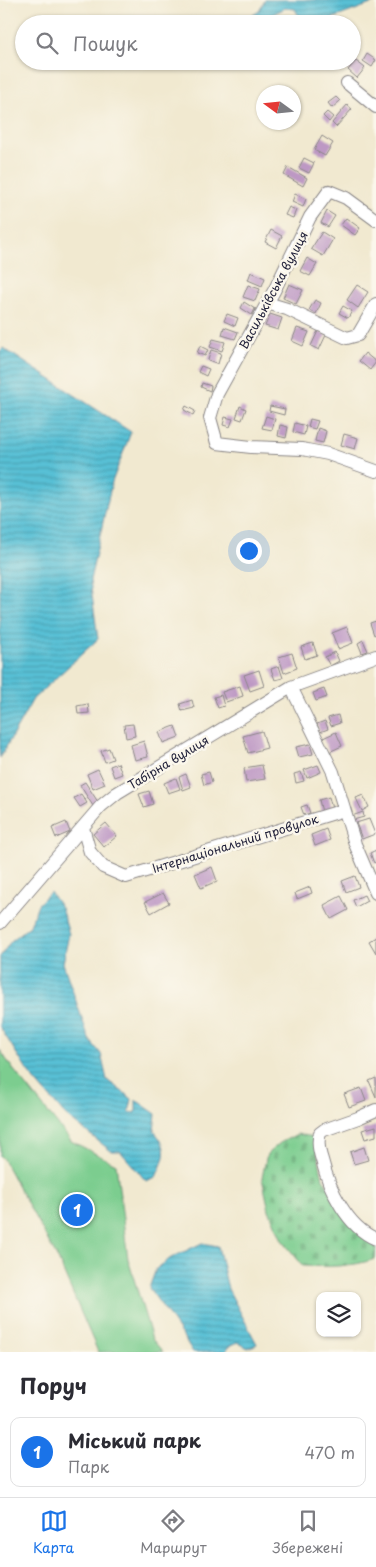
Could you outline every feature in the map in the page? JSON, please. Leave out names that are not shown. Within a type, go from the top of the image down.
[{"type":"street","points":[[346,83],[376,107]]},
{"type":"street","name":"Васильківська вулиця","points":[[376,220],[346,198],[329,191],[310,217],[267,303],[217,394],[210,418],[217,443],[251,447],[302,449],[328,454],[376,471]]},
{"type":"street","points":[[267,303],[287,309],[347,338],[358,335],[376,304]]},
{"type":"street","name":"Табірна вулиця","points":[[0,923],[101,806],[117,792],[291,687],[376,656]]},
{"type":"street","points":[[291,687],[333,772],[355,844],[376,892]]},
{"type":"street","name":"Інтернаціональний провулок","points":[[83,828],[90,852],[103,867],[126,877],[344,810]]},
{"type":"street","points":[[376,1110],[324,1130],[320,1133],[318,1146],[330,1188],[345,1212],[366,1235],[376,1239]]},
{"type":"green space","points":[[0,1050],[71,1141],[116,1164],[128,1259],[152,1339],[163,1352],[98,1352],[57,1257],[0,1156]]},
{"type":"green space","points":[[297,1134],[314,1137],[323,1179],[376,1244],[375,1259],[358,1264],[340,1266],[303,1266],[282,1240],[269,1210],[262,1178],[267,1154],[280,1143]]},
{"type":"water","points":[[265,0],[376,0],[376,2],[342,15],[298,15],[295,9],[285,8],[271,15],[253,15],[258,12]]},
{"type":"water","points":[[3,348],[131,432],[112,482],[90,580],[98,639],[33,699],[0,758],[0,351]]},
{"type":"water","points":[[50,892],[61,908],[69,934],[63,963],[89,1039],[101,1054],[107,1080],[132,1099],[129,1112],[136,1113],[136,1100],[156,1114],[154,1131],[162,1143],[164,1159],[156,1177],[146,1181],[120,1151],[111,1151],[65,1115],[28,1072],[0,1027],[0,957],[11,941],[30,926],[38,904]]},
{"type":"water","points":[[202,1243],[218,1246],[228,1289],[257,1344],[248,1348],[237,1342],[228,1347],[226,1352],[193,1352],[149,1288],[156,1269],[171,1258]]},
{"type":"building","points":[[367,54],[376,60],[372,67],[363,61]]},
{"type":"building","points":[[361,65],[365,68],[357,78],[348,70],[361,70]]},
{"type":"building","points":[[336,97],[340,101],[332,108],[328,103]]},
{"type":"building","points":[[347,105],[352,109],[336,127],[332,123]]},
{"type":"building","points":[[327,112],[333,117],[329,122],[323,116]]},
{"type":"building","points":[[322,136],[333,143],[325,156],[314,150]]},
{"type":"building","points":[[304,158],[314,163],[309,173],[299,168]]},
{"type":"building","points":[[288,167],[307,178],[303,186],[284,175]]},
{"type":"building","points":[[295,194],[306,199],[303,207],[292,202]]},
{"type":"building","points":[[289,207],[296,210],[293,218],[285,215]]},
{"type":"building","points":[[327,211],[335,216],[328,227],[321,223]]},
{"type":"building","points":[[346,218],[360,228],[355,235],[341,225]]},
{"type":"building","points":[[271,230],[282,236],[276,248],[265,242]]},
{"type":"building","points":[[322,232],[333,239],[323,256],[311,249]]},
{"type":"building","points":[[307,258],[317,264],[310,276],[300,271]]},
{"type":"building","points":[[251,272],[265,278],[262,286],[248,280]]},
{"type":"building","points":[[289,284],[303,290],[296,304],[283,298]]},
{"type":"building","points":[[248,285],[260,289],[255,301],[243,297]]},
{"type":"building","points":[[357,285],[368,292],[358,308],[347,300]]},
{"type":"building","points":[[315,300],[321,303],[316,314],[309,310]]},
{"type":"building","points":[[244,302],[255,309],[252,315],[241,308]]},
{"type":"building","points":[[343,306],[352,311],[348,318],[339,313]]},
{"type":"building","points":[[227,314],[238,318],[235,326],[224,321]]},
{"type":"building","points":[[270,314],[282,318],[278,330],[265,326]]},
{"type":"building","points":[[224,327],[238,332],[235,339],[222,335]]},
{"type":"building","points":[[297,328],[309,332],[303,346],[292,341]]},
{"type":"building","points":[[318,331],[326,335],[319,350],[311,346]]},
{"type":"building","points":[[213,339],[225,342],[222,351],[210,347]]},
{"type":"building","points":[[200,346],[208,350],[205,356],[197,353]]},
{"type":"building","points":[[211,350],[221,353],[218,364],[208,360]]},
{"type":"building","points":[[365,353],[376,362],[370,370],[359,361]]},
{"type":"building","points":[[201,366],[209,369],[206,376],[198,372]]},
{"type":"building","points":[[202,383],[211,386],[210,391],[201,387]]},
{"type":"building","points":[[186,406],[195,411],[193,415],[184,410]]},
{"type":"building","points":[[240,406],[246,409],[242,420],[236,418]]},
{"type":"building","points":[[270,406],[285,409],[284,415],[269,411]]},
{"type":"building","points":[[266,416],[275,419],[272,430],[262,428]]},
{"type":"building","points":[[225,417],[233,419],[230,427],[223,425]]},
{"type":"building","points":[[310,419],[318,421],[315,429],[308,427]]},
{"type":"building","points":[[295,423],[306,426],[304,435],[293,432]]},
{"type":"building","points":[[280,425],[288,427],[286,438],[278,436]]},
{"type":"building","points":[[318,428],[326,431],[323,443],[315,441]]},
{"type":"building","points":[[344,434],[358,438],[355,449],[341,445]]},
{"type":"building","points":[[376,621],[376,634],[374,635],[370,623]]},
{"type":"building","points":[[347,627],[353,643],[338,649],[332,633]]},
{"type":"building","points":[[363,640],[368,651],[362,653],[358,643]]},
{"type":"building","points":[[313,643],[317,655],[305,659],[301,647]]},
{"type":"building","points":[[335,652],[339,661],[330,666],[325,657]]},
{"type":"building","points":[[292,653],[297,668],[284,673],[279,657]]},
{"type":"building","points":[[279,666],[283,678],[275,680],[271,669]]},
{"type":"building","points":[[259,670],[264,686],[250,691],[244,675]]},
{"type":"building","points":[[240,686],[243,696],[226,702],[222,692]]},
{"type":"building","points":[[324,689],[327,697],[316,701],[313,693]]},
{"type":"building","points":[[221,695],[224,706],[218,708],[214,697]]},
{"type":"building","points":[[192,700],[194,708],[182,711],[180,704]]},
{"type":"building","points":[[88,704],[89,713],[78,714],[77,706]]},
{"type":"building","points":[[338,715],[340,723],[331,726],[328,718]]},
{"type":"building","points":[[325,721],[328,729],[320,732],[317,724]]},
{"type":"building","points":[[133,724],[135,736],[126,738],[124,725]]},
{"type":"building","points":[[175,726],[179,737],[163,743],[159,732]]},
{"type":"building","points":[[262,731],[267,748],[248,753],[243,736]]},
{"type":"building","points":[[336,732],[342,746],[329,752],[323,738]]},
{"type":"building","points":[[144,741],[148,757],[135,760],[131,745]]},
{"type":"building","points":[[310,744],[313,754],[299,757],[296,747]]},
{"type":"building","points":[[109,748],[113,759],[105,762],[101,751]]},
{"type":"building","points":[[118,763],[122,774],[114,777],[110,766]]},
{"type":"building","points":[[262,765],[265,779],[246,782],[244,768]]},
{"type":"building","points":[[318,765],[321,772],[307,778],[304,770]]},
{"type":"building","points":[[98,769],[105,784],[93,789],[87,774]]},
{"type":"building","points":[[209,772],[212,782],[204,785],[201,774]]},
{"type":"building","points":[[301,772],[304,781],[296,783],[294,774]]},
{"type":"building","points":[[186,774],[191,787],[183,790],[179,777]]},
{"type":"building","points":[[176,778],[180,789],[168,793],[164,783]]},
{"type":"building","points":[[85,782],[98,802],[93,806],[80,785]]},
{"type":"building","points":[[149,791],[153,804],[144,807],[139,794]]},
{"type":"building","points":[[81,794],[87,803],[80,807],[74,798]]},
{"type":"building","points":[[363,795],[369,807],[362,811],[356,798]]},
{"type":"building","points":[[329,797],[332,809],[322,812],[319,800]]},
{"type":"building","points":[[307,805],[310,813],[304,815],[301,807]]},
{"type":"building","points":[[363,812],[364,817],[353,820],[352,816]]},
{"type":"building","points":[[369,819],[375,834],[362,839],[356,823]]},
{"type":"building","points":[[66,822],[70,832],[56,838],[52,828]]},
{"type":"building","points":[[106,823],[117,836],[104,847],[93,834]]},
{"type":"building","points":[[326,829],[330,840],[315,846],[311,835]]},
{"type":"building","points":[[376,850],[376,862],[374,863],[370,853]]},
{"type":"building","points":[[212,867],[217,881],[201,888],[195,874]]},
{"type":"building","points":[[355,876],[359,887],[346,892],[342,881]]},
{"type":"building","points":[[310,887],[312,893],[297,899],[295,893]]},
{"type":"building","points":[[163,893],[169,903],[151,913],[145,902]]},
{"type":"building","points":[[364,895],[367,901],[356,907],[353,900]]},
{"type":"building","points":[[341,896],[348,910],[331,919],[324,905]]},
{"type":"building","points":[[376,937],[376,953],[369,941]]},
{"type":"building","points":[[376,1078],[376,1097],[369,1081]]},
{"type":"building","points":[[361,1088],[366,1101],[349,1107],[344,1094]]},
{"type":"building","points":[[376,1126],[376,1136],[365,1139],[362,1130]]},
{"type":"building","points":[[364,1147],[368,1160],[354,1164],[350,1152]]},
{"type":"place","name":"Міський парк","points":[[77,1210]]}]
